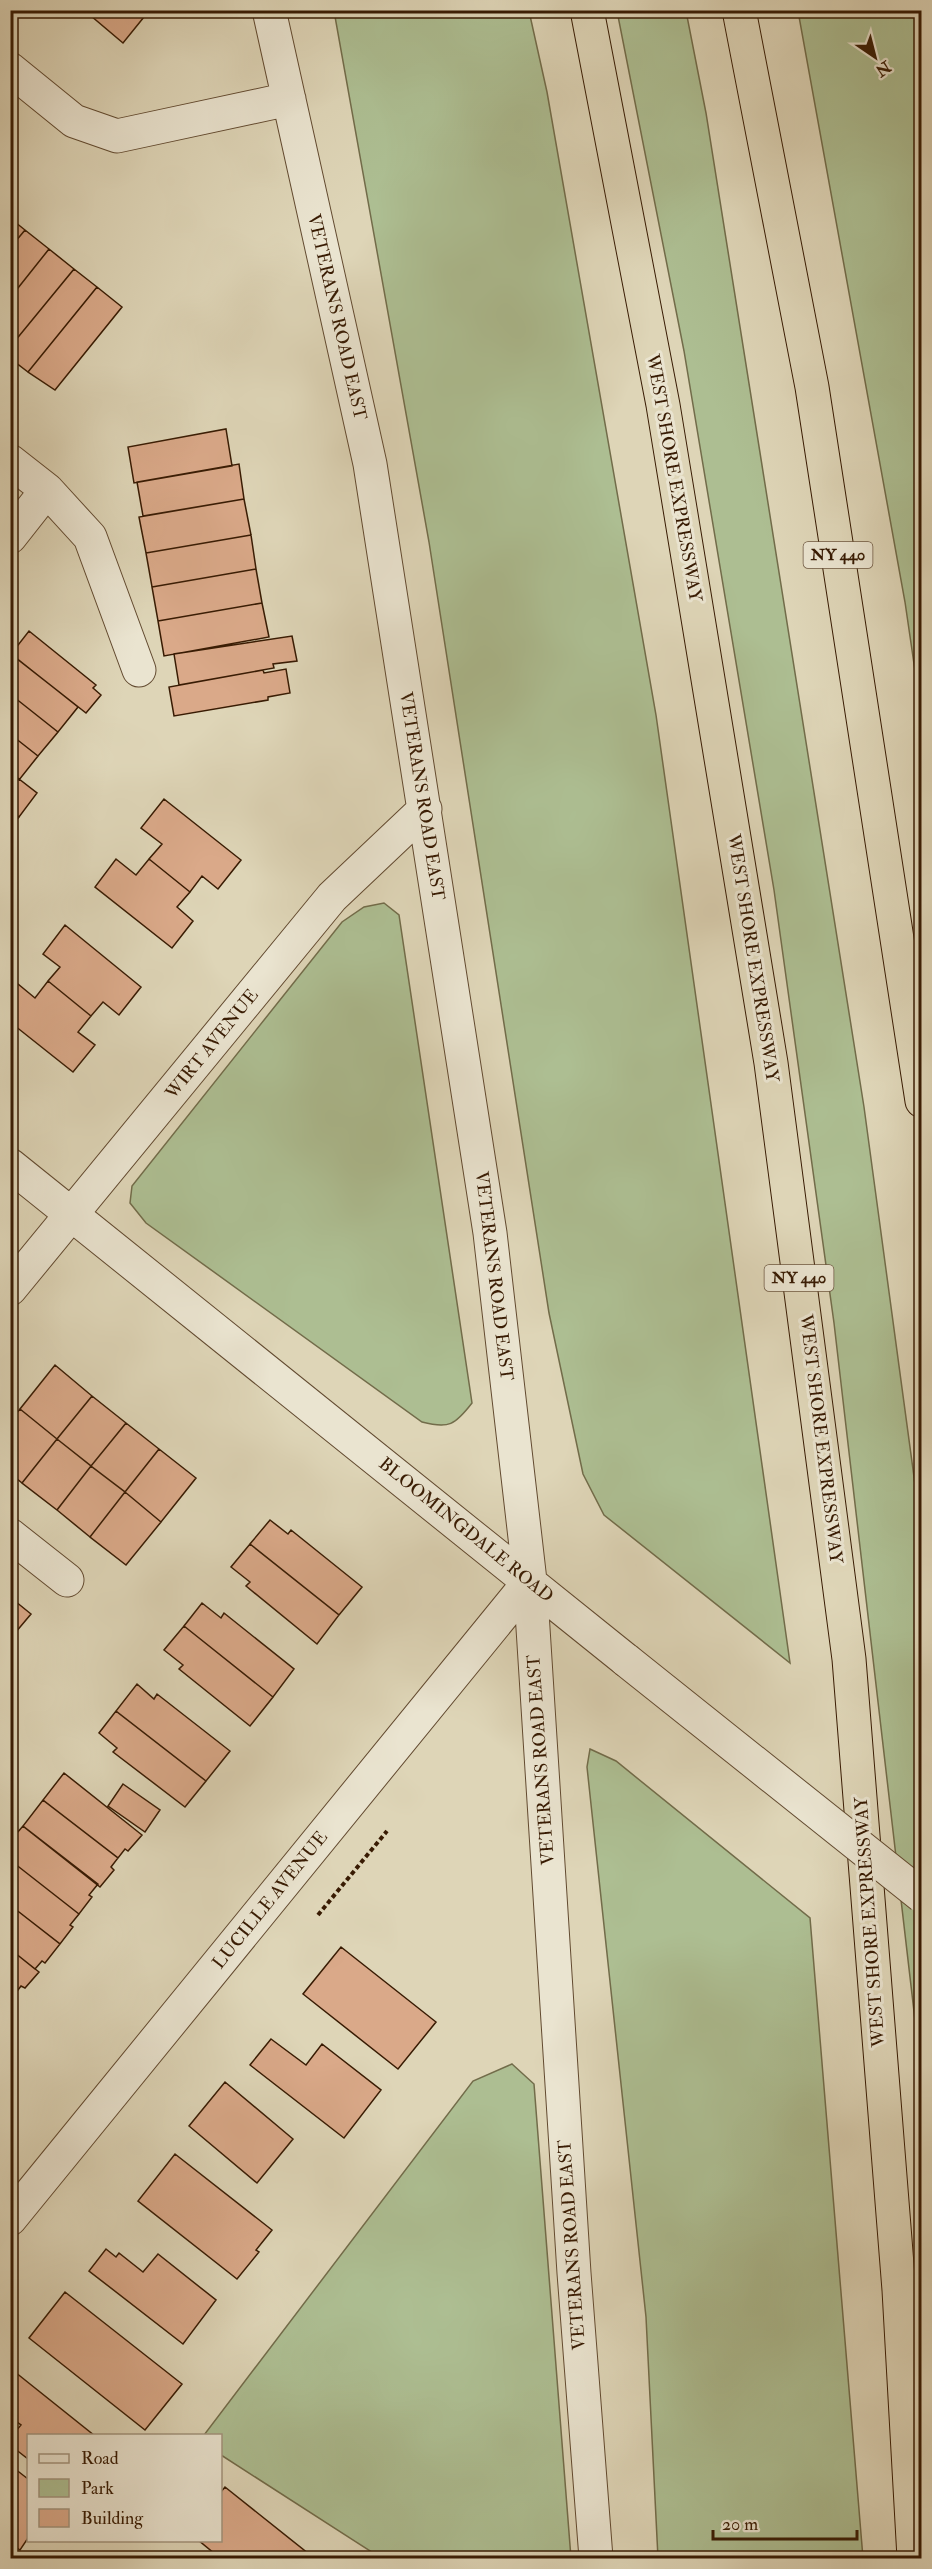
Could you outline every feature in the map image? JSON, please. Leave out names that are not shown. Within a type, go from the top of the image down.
[{"type":"highway","name":"WEST SHORE EXPRESSWAY","points":[[587,10],[663,405],[771,1063],[848,1647],[899,2290],[914,2559]]},
{"type":"highway","name":"NY 440","points":[[740,10],[812,387],[921,1101]]},
{"type":"street","name":"VETERANS ROAD EAST","points":[[269,10],[370,464],[490,1233],[530,1581],[574,2273],[596,2559]]},
{"type":"street","points":[[10,69],[74,121],[117,136],[289,99]]},
{"type":"street","points":[[10,461],[47,490],[90,537],[139,670]]},
{"type":"street","points":[[10,537],[47,490]]},
{"type":"street","name":"WIRT AVENUE","points":[[10,1289],[332,897],[425,809]]},
{"type":"street","name":"BLOOMINGDALE ROAD","points":[[10,1165],[921,1896]]},
{"type":"street","points":[[10,1535],[67,1580]]},
{"type":"street","name":"LUCILLE AVENUE","points":[[10,2219],[530,1581]]},
{"type":"path","points":[[318,1915],[387,1831]]},
{"type":"green space","points":[[334,11],[529,11],[547,92],[656,715],[790,1663],[604,1515],[583,1474],[549,1313],[429,542]]},
{"type":"green space","points":[[617,11],[686,11],[706,113],[864,1107],[922,1536],[921,2106],[918,2046],[834,1323],[774,890],[684,351]]},
{"type":"green space","points":[[798,11],[921,11],[921,712],[905,602]]},
{"type":"green space","points":[[384,903],[399,915],[472,1403],[456,1421],[445,1425],[422,1422],[146,1223],[130,1203],[132,1186],[342,922],[364,907]]},
{"type":"green space","points":[[590,1749],[616,1761],[810,1918],[863,2558],[658,2558],[646,2317],[587,1767]]},
{"type":"green space","points":[[512,2064],[534,2084],[571,2558],[381,2558],[222,2456],[222,2434],[205,2434],[473,2081]]},
{"type":"building","points":[[84,10],[143,10],[144,17],[123,43]]},
{"type":"building","points":[[10,218],[25,230],[10,248]]},
{"type":"building","points":[[25,230],[49,249],[10,298],[10,248]]},
{"type":"building","points":[[49,249],[74,269],[10,347],[10,298]]},
{"type":"building","points":[[74,269],[97,287],[28,372],[15,362],[17,359],[10,354],[10,347]]},
{"type":"building","points":[[97,287],[122,307],[55,390],[28,372]]},
{"type":"building","points":[[226,429],[232,466],[134,483],[128,447]]},
{"type":"building","points":[[239,464],[244,499],[143,516],[137,482]]},
{"type":"building","points":[[244,499],[251,535],[146,553],[139,517]]},
{"type":"building","points":[[251,535],[256,569],[152,587],[146,553]]},
{"type":"building","points":[[256,569],[262,603],[158,621],[152,587]]},
{"type":"building","points":[[262,603],[269,637],[164,656],[158,621]]},
{"type":"building","points":[[29,631],[96,685],[93,688],[101,695],[86,713],[11,654]]},
{"type":"building","points":[[292,636],[297,661],[273,664],[274,668],[179,685],[174,654]]},
{"type":"building","points":[[10,653],[78,707],[58,732],[10,694]]},
{"type":"building","points":[[286,669],[290,693],[268,697],[268,700],[174,716],[169,687],[263,670],[264,673]]},
{"type":"building","points":[[10,694],[58,732],[38,756],[10,734]]},
{"type":"building","points":[[10,734],[38,756],[19,780],[10,772]]},
{"type":"building","points":[[10,772],[37,793],[19,817],[10,810]]},
{"type":"building","points":[[164,799],[241,860],[218,889],[202,876],[190,892],[149,859],[162,844],[141,828]]},
{"type":"building","points":[[10,810],[19,817],[10,828]]},
{"type":"building","points":[[116,859],[136,875],[149,859],[190,892],[177,907],[193,921],[172,948],[95,887]]},
{"type":"building","points":[[65,925],[141,987],[119,1015],[103,1002],[91,1016],[48,981],[60,967],[43,954]]},
{"type":"building","points":[[48,981],[91,1016],[78,1032],[95,1045],[73,1072],[10,1022],[10,993],[18,984],[35,998]]},
{"type":"building","points":[[55,1365],[92,1396],[57,1439],[20,1409]]},
{"type":"building","points":[[92,1396],[126,1423],[91,1466],[57,1439]]},
{"type":"building","points":[[20,1409],[57,1439],[22,1483],[10,1473],[10,1421]]},
{"type":"building","points":[[126,1423],[159,1449],[125,1492],[91,1466]]},
{"type":"building","points":[[57,1439],[91,1466],[57,1510],[22,1483]]},
{"type":"building","points":[[159,1449],[196,1478],[161,1522],[125,1492]]},
{"type":"building","points":[[91,1466],[125,1492],[90,1537],[57,1510]]},
{"type":"building","points":[[125,1492],[161,1522],[126,1565],[90,1537]]},
{"type":"building","points":[[270,1520],[288,1534],[291,1530],[362,1587],[339,1615],[250,1544]]},
{"type":"building","points":[[250,1544],[339,1615],[317,1644],[246,1586],[250,1582],[231,1567]]},
{"type":"building","points":[[10,1597],[31,1614],[10,1639]]},
{"type":"building","points":[[202,1603],[221,1618],[224,1613],[294,1669],[273,1697],[184,1626]]},
{"type":"building","points":[[184,1626],[273,1697],[250,1726],[179,1669],[183,1665],[164,1650]]},
{"type":"building","points":[[137,1684],[154,1699],[157,1694],[230,1751],[206,1781],[116,1711]]},
{"type":"building","points":[[116,1711],[206,1781],[185,1807],[113,1752],[117,1748],[99,1733]]},
{"type":"building","points":[[64,1773],[142,1835],[128,1851],[125,1849],[118,1858],[43,1800]]},
{"type":"building","points":[[123,1784],[160,1810],[145,1832],[108,1806]]},
{"type":"building","points":[[43,1800],[118,1858],[111,1867],[114,1870],[100,1887],[23,1826]]},
{"type":"building","points":[[23,1826],[98,1884],[89,1895],[92,1897],[79,1914],[10,1860],[10,1841]]},
{"type":"building","points":[[10,1860],[79,1914],[70,1925],[73,1927],[60,1944],[10,1905]]},
{"type":"building","points":[[10,1905],[60,1944],[45,1963],[42,1961],[35,1969],[10,1949]]},
{"type":"building","points":[[341,1947],[436,2022],[398,2069],[303,1994]]},
{"type":"building","points":[[10,1949],[39,1972],[25,1988],[21,1986],[15,1994],[10,1990]]},
{"type":"building","points":[[271,2039],[306,2065],[322,2044],[381,2090],[344,2138],[250,2065]]},
{"type":"building","points":[[225,2082],[293,2139],[257,2183],[189,2126]]},
{"type":"building","points":[[175,2154],[272,2230],[256,2250],[259,2252],[237,2279],[138,2201]]},
{"type":"building","points":[[106,2249],[116,2257],[119,2253],[143,2272],[158,2254],[216,2300],[183,2344],[89,2271]]},
{"type":"building","points":[[65,2292],[182,2384],[145,2430],[29,2338]]},
{"type":"building","points":[[10,2368],[92,2434],[27,2434],[27,2458],[10,2445],[10,2438],[21,2425],[10,2417]]},
{"type":"building","points":[[10,2465],[27,2478],[27,2540],[20,2550],[10,2543]]},
{"type":"building","points":[[225,2487],[314,2558],[220,2558],[200,2542],[222,2542],[222,2491]]}]
